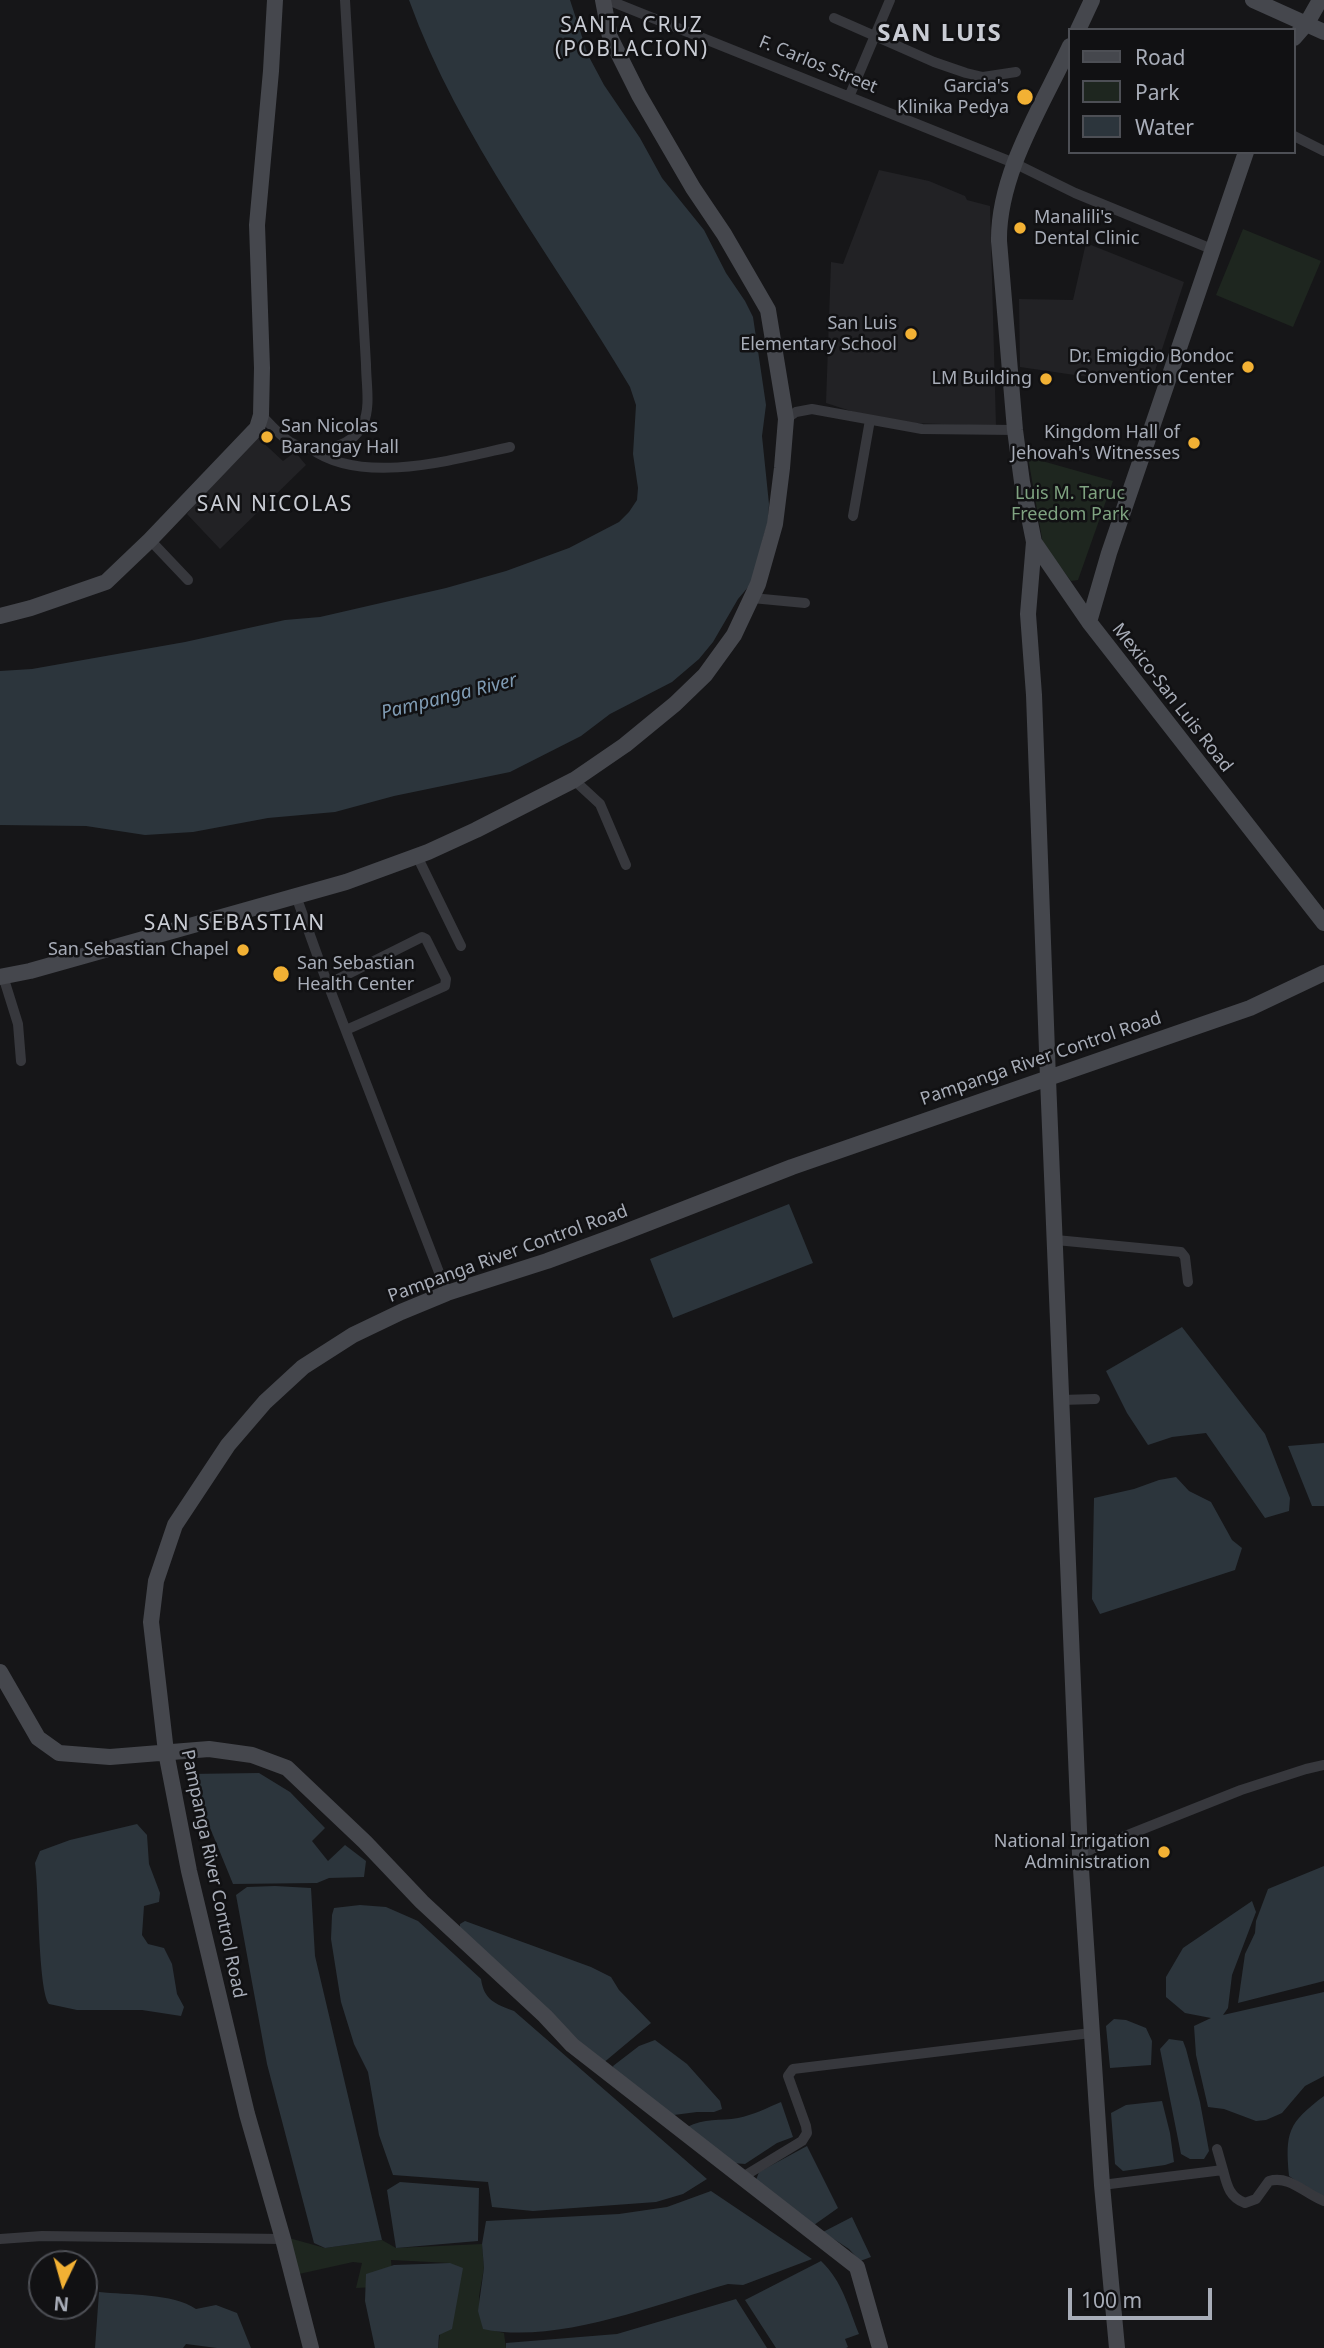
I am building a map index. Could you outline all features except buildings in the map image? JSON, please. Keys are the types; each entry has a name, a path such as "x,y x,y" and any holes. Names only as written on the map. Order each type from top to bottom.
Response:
{"street":[{"path":"0,616 106,582 257,428 261,415 257,225 275,0"},
{"path":"261,415 291,442 310,448 330,448 347,442 362,427 367,410 345,0"},
{"path":"22,1061 18,1024 2,977 356,879 476,830 574,780 625,745 705,675 734,635 752,598 775,524 786,419 768,310 639,95 610,37 606,0"},
{"name":"F. Carlos Street","path":"606,0 1014,163 1075,193 1214,250"},
{"path":"849,97 890,0"},
{"path":"1079,28 1091,0"},
{"path":"1253,0 1324,32"},
{"path":"1296,36 1319,3"},
{"path":"834,18 966,74 983,77 1016,72"},
{"path":"1068,50 1014,163 999,218 1015,430 1034,542 1028,614 1036,746 1080,1854 1102,2186 1117,2348"},
{"path":"1296,137 1324,151"},
{"name":"Mexico-San Luis Road","path":"1245,154 1109,553 1089,622 1324,923"},
{"path":"786,419 796,412 812,409 922,429 1015,430"},
{"path":"853,516 870,419"},
{"path":"310,448 322,457 340,463 381,467 409,466 510,447"},
{"path":"150,540 188,580"},
{"path":"1034,542 1089,622"},
{"path":"752,598 804,603"},
{"path":"574,780 600,804 626,865"},
{"path":"417,856 461,946"},
{"path":"296,896 447,1293"},
{"path":"328,984 422,937 426,939 446,979 445,986 346,1030"},
{"name":"Pampanga River Control Road","path":"311,2348 247,2114 189,1871 166,1752 151,1622 156,1581 175,1525 228,1445 265,1402 303,1367 353,1335 447,1293 559,1256 907,1126 1250,1008 1324,973"},
{"path":"1056,1240 1181,1252 1185,1257 1188,1282"},
{"path":"1061,1400 1095,1399"},
{"path":"0,1672 38,1738 59,1753 110,1757 209,1749 253,1755 287,1768 572,2045 857,2267 880,2348"},
{"path":"1080,1854 1241,1790 1324,1765"},
{"path":"741,2178 802,2141 807,2133 788,2076 793,2069 1091,2033"},
{"path":"1217,2149 1230,2192 1245,2203 1259,2196 1269,2181 1278,2179 1292,2183 1324,2201"},
{"path":"1102,2186 1223,2170"},
{"path":"0,2239 42,2236 283,2239"}],"shaded area":[{"name":"San Luis Elementary School","path":"879,170 929,181 965,196 967,200 990,206 996,426 913,423 857,413 826,403 831,262 843,264"},
{"path":"1086,243 1184,282 1150,386 1020,367 1019,299 1073,300"},
{"path":"257,437 283,461 295,452 306,465 220,549 187,514 205,490"}],"green space":[{"path":"1243,229 1321,261 1293,327 1216,295"},
{"name":"Luis M. Taruc Freedom Park","path":"1028,457 1113,481 1078,580 1071,581 1043,544"},
{"path":"289,2238 325,2248 382,2240 396,2248 482,2244 484,2268 479,2296 483,2328 504,2333 506,2348 438,2348 450,2263 391,2260 393,2286 356,2288 362,2263 353,2262 299,2274"}],"water":[{"name":"Pampanga River","path":"409,0 570,0 588,55 604,85 640,138 662,178 704,230 753,317 766,405 762,436 769,504 761,563 755,579 738,599 713,642 699,659 672,682 610,714 581,736 510,772 394,796 335,812 268,818 193,832 145,835 86,826 0,825 0,671 32,669 185,642 285,620 320,617 446,588 506,571 569,548 619,522 637,500 633,454 636,405 630,387 481,150 430,51"},
{"path":"789,1204 813,1263 673,1318 650,1259"},
{"path":"1182,1327 1265,1434 1290,1498 1289,1511 1265,1518 1206,1433 1172,1437 1148,1445 1127,1413 1106,1371"},
{"path":"1324,1443 1324,1506 1312,1506 1288,1446"},
{"path":"1176,1477 1189,1491 1211,1502 1232,1540 1242,1548 1235,1570 1100,1614 1092,1599 1094,1498"},
{"path":"259,1773 290,1792 325,1828 312,1841 328,1861 345,1845 366,1861 364,1877 329,1878 317,1883 233,1884 188,1774"},
{"path":"137,1824 147,1835 149,1864 160,1893 159,1902 144,1906 142,1935 148,1944 164,1948 172,1964 177,1994 184,2007 181,2016 142,2010 77,2010 49,2004 45,1995 39,1938 35,1863 40,1851 70,1840"},
{"path":"1324,1866 1324,1981 1238,2003 1245,1954 1255,1933 1256,1921 1268,1889"},
{"path":"247,1887 311,1888 315,1956 382,2240 325,2248 314,2243 267,2064 236,1895"},
{"path":"1252,1901 1256,1912 1232,1975 1228,2008 1223,2015 1324,1992 1324,2076 1305,2086 1282,2113 1256,2121 1224,2109 1208,2107 1196,2055 1194,2026 1211,2018 1185,2013 1166,1997 1166,1977 1183,1948"},
{"path":"360,1905 386,1907 418,1921 481,1979 482,1986 491,2000 514,2011 707,2179 683,2194 656,2202 533,2211 492,2207 488,2182 393,2175 379,2135 368,2072 354,2044 341,2002 331,1939 334,1908"},
{"path":"465,1921 591,1967 611,1977 619,1990 651,2023 602,2064 460,1933 460,1924"},
{"path":"1114,2019 1126,2020 1146,2028 1152,2041 1151,2065 1110,2068 1106,2026"},
{"path":"1169,2039 1183,2041 1186,2049 1209,2151 1204,2159 1190,2159 1181,2154 1160,2049"},
{"path":"655,2040 687,2064 720,2101 722,2109 666,2116 615,2074 613,2066 639,2046"},
{"path":"1324,2096 1324,2196 1289,2176 1288,2149 1289,2138 1296,2122"},
{"path":"1162,2101 1174,2162 1123,2171 1115,2164 1111,2113 1126,2105"},
{"path":"781,2102 793,2137 777,2143 745,2164 733,2163 687,2127 706,2121 744,2117"},
{"path":"807,2146 838,2208 814,2225 756,2180 759,2172"},
{"path":"400,2182 479,2188 478,2241 396,2248 387,2190"},
{"path":"711,2191 812,2259 743,2285 728,2284 574,2327 542,2332 483,2329 478,2311 484,2268 482,2244 486,2221 619,2214 667,2207"},
{"path":"852,2217 871,2257 860,2261 849,2249 823,2232"},
{"path":"821,2261 840,2286 859,2334 845,2339 846,2348 776,2348 745,2300"},
{"path":"450,2263 463,2268 452,2329 439,2335 438,2348 375,2348 365,2301 366,2274 394,2265"},
{"path":"99,2292 163,2297 196,2309 216,2305 237,2313 251,2348 186,2344 183,2348 95,2348"},
{"path":"736,2299 767,2348 506,2348 506,2343 617,2334"}],"place":[{"name":"Garcia's Klinika Pedya","path":"1025,97"},
{"name":"Manalili's Dental Clinic","path":"1020,228"},
{"name":"San Luis Elementary School","path":"911,334"},
{"name":"Dr. Emigdio Bondoc Convention Center","path":"1248,367"},
{"name":"LM Building","path":"1046,379"},
{"name":"San Nicolas Barangay Hall","path":"267,437"},
{"name":"Kingdom Hall of Jehovah's Witnesses","path":"1194,443"},
{"name":"San Sebastian Chapel","path":"243,950"},
{"name":"San Sebastian Health Center","path":"281,974"},
{"name":"National Irrigation Administration","path":"1164,1852"}],"district":[{"name":"SAN LUIS","path":"940,34"},
{"name":"SANTA CRUZ (POBLACION)","path":"632,38"},
{"name":"SAN NICOLAS","path":"275,505"},
{"name":"SAN SEBASTIAN","path":"235,924"}]}
